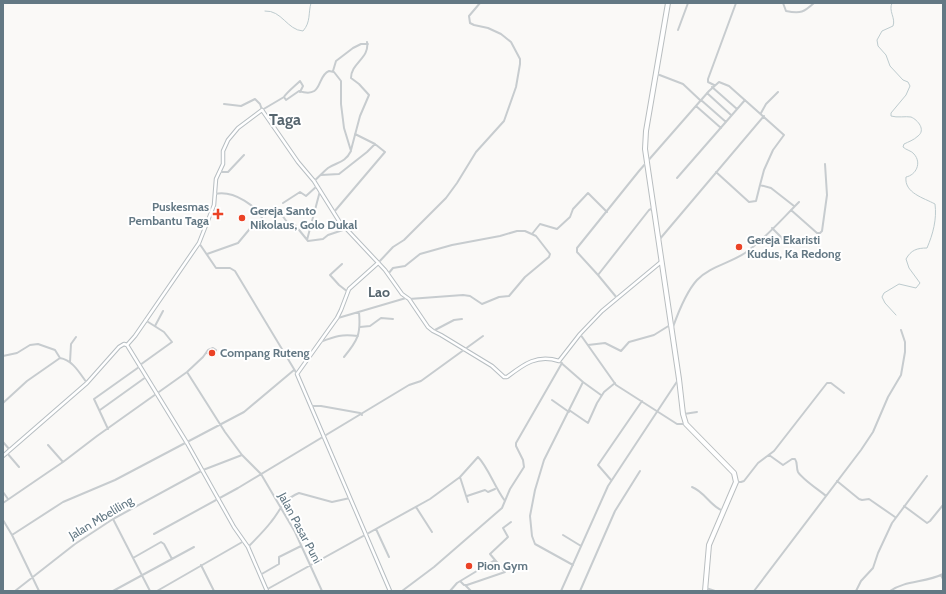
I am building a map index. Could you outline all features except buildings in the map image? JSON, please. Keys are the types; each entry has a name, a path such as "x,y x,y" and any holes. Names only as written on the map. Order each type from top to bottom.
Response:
{"highway":[{"path":"668,3 645,140 658,241 683,414 686,424 731,470 736,482 709,545 705,590"}],"street":[{"path":"296,374 336,318 348,292 359,279 378,263 393,247 404,240 448,195 476,152 504,120 516,87 520,61 513,45 508,39 491,29 470,23 469,16 480,3"},
{"path":"678,30 688,3"},
{"path":"714,85 708,82 708,79 736,3"},
{"path":"783,3 786,11 798,13 804,12 814,3"},
{"path":"314,181 328,168 342,162 348,157 351,151 360,116 369,94 351,78 351,72 354,66 367,52 367,43 353,48 336,60 333,71"},
{"path":"300,92 306,94 314,91 319,86 324,74 329,71 333,71"},
{"path":"333,71 341,80 341,104 344,128 351,151"},
{"path":"656,74 684,84 689,91 726,122"},
{"path":"3,456 87,383 119,347 127,344 135,336 199,243 212,213 215,201 216,183 223,164 223,149 231,135 262,110 284,98 286,100 300,92 303,86 300,81 293,89 285,94 284,98"},
{"path":"617,298 577,250 647,162 712,87 719,82 724,83 761,113 785,136 773,150 764,170 756,201 749,202 716,172"},
{"path":"712,87 737,109"},
{"path":"761,113 766,104 778,92"},
{"path":"707,93 732,115"},
{"path":"224,104 241,106 255,99 260,104 262,110 298,162 314,181 346,229 388,274 428,327 433,331 492,366 505,377 537,358 546,358 561,362 583,382 602,395"},
{"path":"677,178 745,100"},
{"path":"696,106 721,128"},
{"path":"658,241 764,116"},
{"path":"334,212 385,153 385,151 375,144 355,134"},
{"path":"321,175 338,174 375,144"},
{"path":"219,172 228,172 244,155"},
{"path":"791,210 817,233 822,231 827,195 825,164"},
{"path":"760,185 768,187 794,206"},
{"path":"283,203 300,192 306,196 317,186"},
{"path":"307,240 320,191"},
{"path":"207,254 238,243 253,225 264,223 259,212 242,199 222,192 215,194"},
{"path":"532,234 541,224 557,229 570,216 573,209 588,193 607,212"},
{"path":"588,345 605,343 621,351 629,342 654,335 671,327 697,280 721,265 745,253 798,202"},
{"path":"598,275 649,210 654,207"},
{"path":"259,212 267,210 279,211 287,222 297,227 309,241 323,239 328,235 346,229"},
{"path":"772,228 782,238 773,245"},
{"path":"336,318 407,298 462,295 470,296 482,304 499,297 508,296 525,277 550,256 547,249 536,236 525,231 517,230 500,236 420,253 405,266 394,268 388,274"},
{"path":"199,243 216,268 230,268 235,271 294,370 390,591"},
{"path":"402,591 434,567 501,510 504,500 524,467 523,460 516,443 561,362 580,334 602,311 662,262"},
{"path":"342,264 330,275 348,292"},
{"path":"155,326 163,312"},
{"path":"344,357 355,344 358,336 360,326 359,312"},
{"path":"360,326 370,326 381,318 393,319"},
{"path":"433,331 454,320 462,319"},
{"path":"108,429 94,399 172,342 166,334 145,320"},
{"path":"754,591 873,432 888,397 901,375 905,352 905,342 901,330"},
{"path":"319,343 345,334 358,336"},
{"path":"580,334 615,383 677,424 686,424"},
{"path":"154,534 218,500 409,386 421,381 483,336"},
{"path":"70,363 71,344 76,337"},
{"path":"3,356 17,353 30,345 38,344 55,350 60,358 70,363 87,383"},
{"path":"127,344 203,470 234,527 248,547 266,591 416,508 460,477 478,457 504,500"},
{"path":"3,503 157,394 186,372 207,353"},
{"path":"3,403 27,381 60,358"},
{"path":"12,535 63,502 115,480 248,410 294,370"},
{"name":"Jalan Pasar Puni","path":"186,372 242,455 261,474 295,532 322,591"},
{"path":"100,410 146,377"},
{"path":"562,591 605,490 679,379"},
{"path":"573,564 536,544 532,536 530,516 535,490 544,460 583,382"},
{"path":"736,482 744,481 758,464 769,455 828,382 844,393"},
{"path":"552,400 588,423 604,391 615,383"},
{"path":"612,480 598,465 642,400"},
{"path":"310,406 320,406 360,413 362,415"},
{"path":"683,414 697,412"},
{"path":"3,442 10,450"},
{"path":"48,445 63,462"},
{"path":"7,453 19,467"},
{"name":"Jalan Mbeliling","path":"15,591 75,544 113,519 203,470 242,455"},
{"path":"769,455 783,465 792,459 795,459 800,474 826,496"},
{"path":"580,591 615,511 640,471"},
{"path":"856,591 861,581 873,568 878,553 896,518 927,476"},
{"path":"460,477 468,502"},
{"path":"837,481 860,500 868,499 896,518"},
{"path":"692,487 698,490 716,508 723,511"},
{"path":"467,496 485,490 488,492 496,489"},
{"path":"3,492 8,500"},
{"path":"248,547 273,520 280,507 299,493 332,502 350,498"},
{"path":"904,506 927,522 930,521 943,505"},
{"path":"416,508 432,532"},
{"path":"113,519 150,591"},
{"path":"3,520 12,535 39,591"},
{"path":"465,585 506,572 490,554 508,537 503,528 511,522"},
{"path":"376,529 389,557"},
{"path":"563,535 581,546"},
{"path":"156,591 244,540"},
{"path":"133,558 161,542 164,544 172,559"},
{"path":"260,574 279,564 280,557 301,546"},
{"path":"113,591 194,547"},
{"path":"450,591 457,583 461,582 495,560"},
{"path":"201,565 214,591"},
{"path":"890,591 906,584 933,579 942,574 943,579"},
{"path":"461,582 471,591"},
{"path":"705,590 715,591"},
{"path":"478,591 489,591"}],"waterway":[{"path":"265,11 276,14 297,30 303,31 306,28 311,3"},
{"path":"892,3 891,9 894,23 893,26 882,31 877,40 878,46 886,55 890,66 903,80 908,82 910,86 906,95 891,113 891,116 911,117 920,125 920,134 915,139 904,144 903,147 913,153 918,161 917,168 913,174 906,177 906,183 911,191 935,204 934,226 927,248 915,250 910,253 906,259 909,268 920,283 916,288 899,284 884,293 882,297 885,303 896,315"}],"place":[{"name":"Puskesmas Pembantu Taga","path":"218,214"},
{"name":"Gereja Santo Nikolaus, Golo Dukal","path":"242,218"},
{"name":"Gereja Ekaristi Kudus, Ka Redong","path":"739,247"},
{"name":"Compang Ruteng","path":"212,353"},
{"name":"Pion Gym","path":"469,566"}],"district":[{"name":"Taga","path":"285,119"},
{"name":"Lao","path":"379,292"}]}
